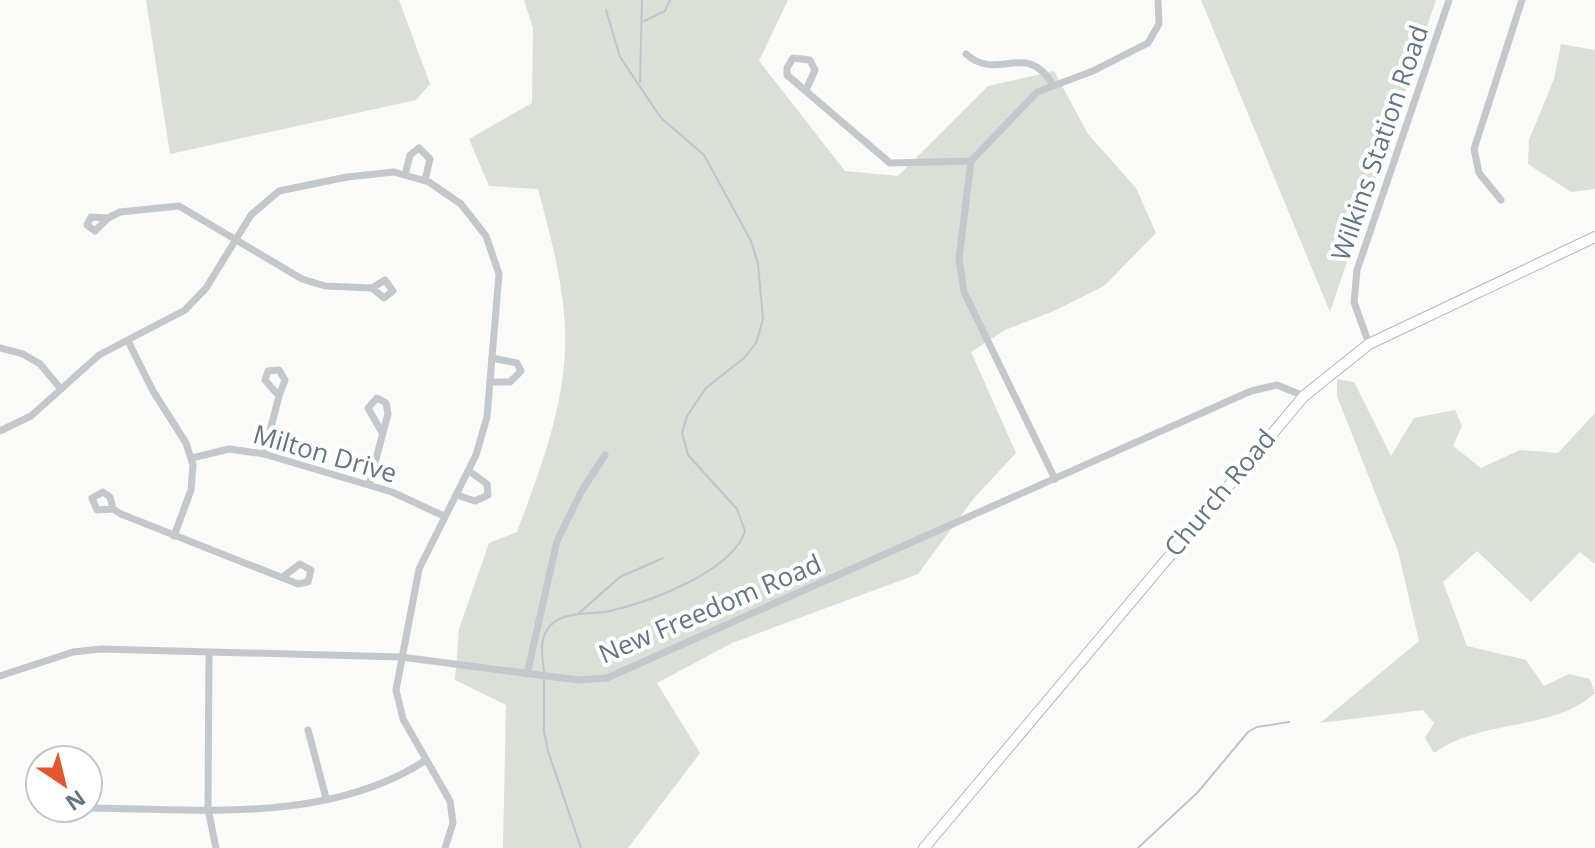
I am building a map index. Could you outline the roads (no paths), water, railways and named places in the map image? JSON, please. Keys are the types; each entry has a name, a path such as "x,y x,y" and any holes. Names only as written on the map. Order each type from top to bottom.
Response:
{"main road":[{"name":"Church Road","path":"924,848 1304,396 1369,344 1595,237"}],"street":[{"path":"1055,479 964,292 959,259 971,161 1032,95 1093,71 1148,43 1159,24 1158,0"},
{"name":"Wilkins Station Road","path":"1369,344 1354,302 1357,270 1449,0"},
{"path":"1501,200 1479,173 1474,149 1522,0"},
{"path":"966,54 985,66 1025,61 1036,64 1053,85"},
{"path":"806,90 815,70 810,60 793,58 787,75 890,163 971,161"},
{"path":"405,175 410,155 419,148 430,159 425,180"},
{"path":"0,431 31,416 91,361 168,321 192,304 257,208 279,191 361,175 405,175 425,180 468,211 486,236 494,254 500,293 485,429 469,471 444,516 415,581 396,690 398,704 452,808 452,830 445,848"},
{"path":"108,218 139,208 179,206 310,282 372,288"},
{"path":"128,341 192,458 193,482 174,536"},
{"path":"2,352 23,354 40,364 61,389"},
{"path":"490,382 514,381 521,371 517,363 492,358"},
{"name":"New Freedom Road","path":"0,676 85,650 401,657 594,680 621,673 1261,387 1277,385 1304,396"},
{"path":"264,454 279,396"},
{"path":"369,485 381,431"},
{"name":"Milton Drive","path":"192,458 229,449 264,454 369,485 420,503 444,516"},
{"path":"530,674 557,541 581,492 605,455"},
{"path":"457,495 475,501 488,495 487,484 469,471"},
{"path":"113,509 174,536 284,576"},
{"path":"209,654 208,809 216,848"},
{"path":"308,730 326,798"},
{"path":"104,808 292,806 381,784 426,760"}],"waterway":[{"path":"640,82 642,0"},
{"path":"644,21 665,11 670,0"},
{"path":"544,673 543,640 553,623 576,614 626,607 687,583 724,560 745,531 737,509 688,455 682,433 687,416 706,388 744,358 756,343 763,319 758,264 751,241 704,155 661,118 620,57 606,10"},
{"path":"579,613 620,577 663,558"},
{"path":"544,679 544,731 548,751 581,848"},
{"path":"1138,848 1198,792 1248,732 1257,727 1289,722"}]}
